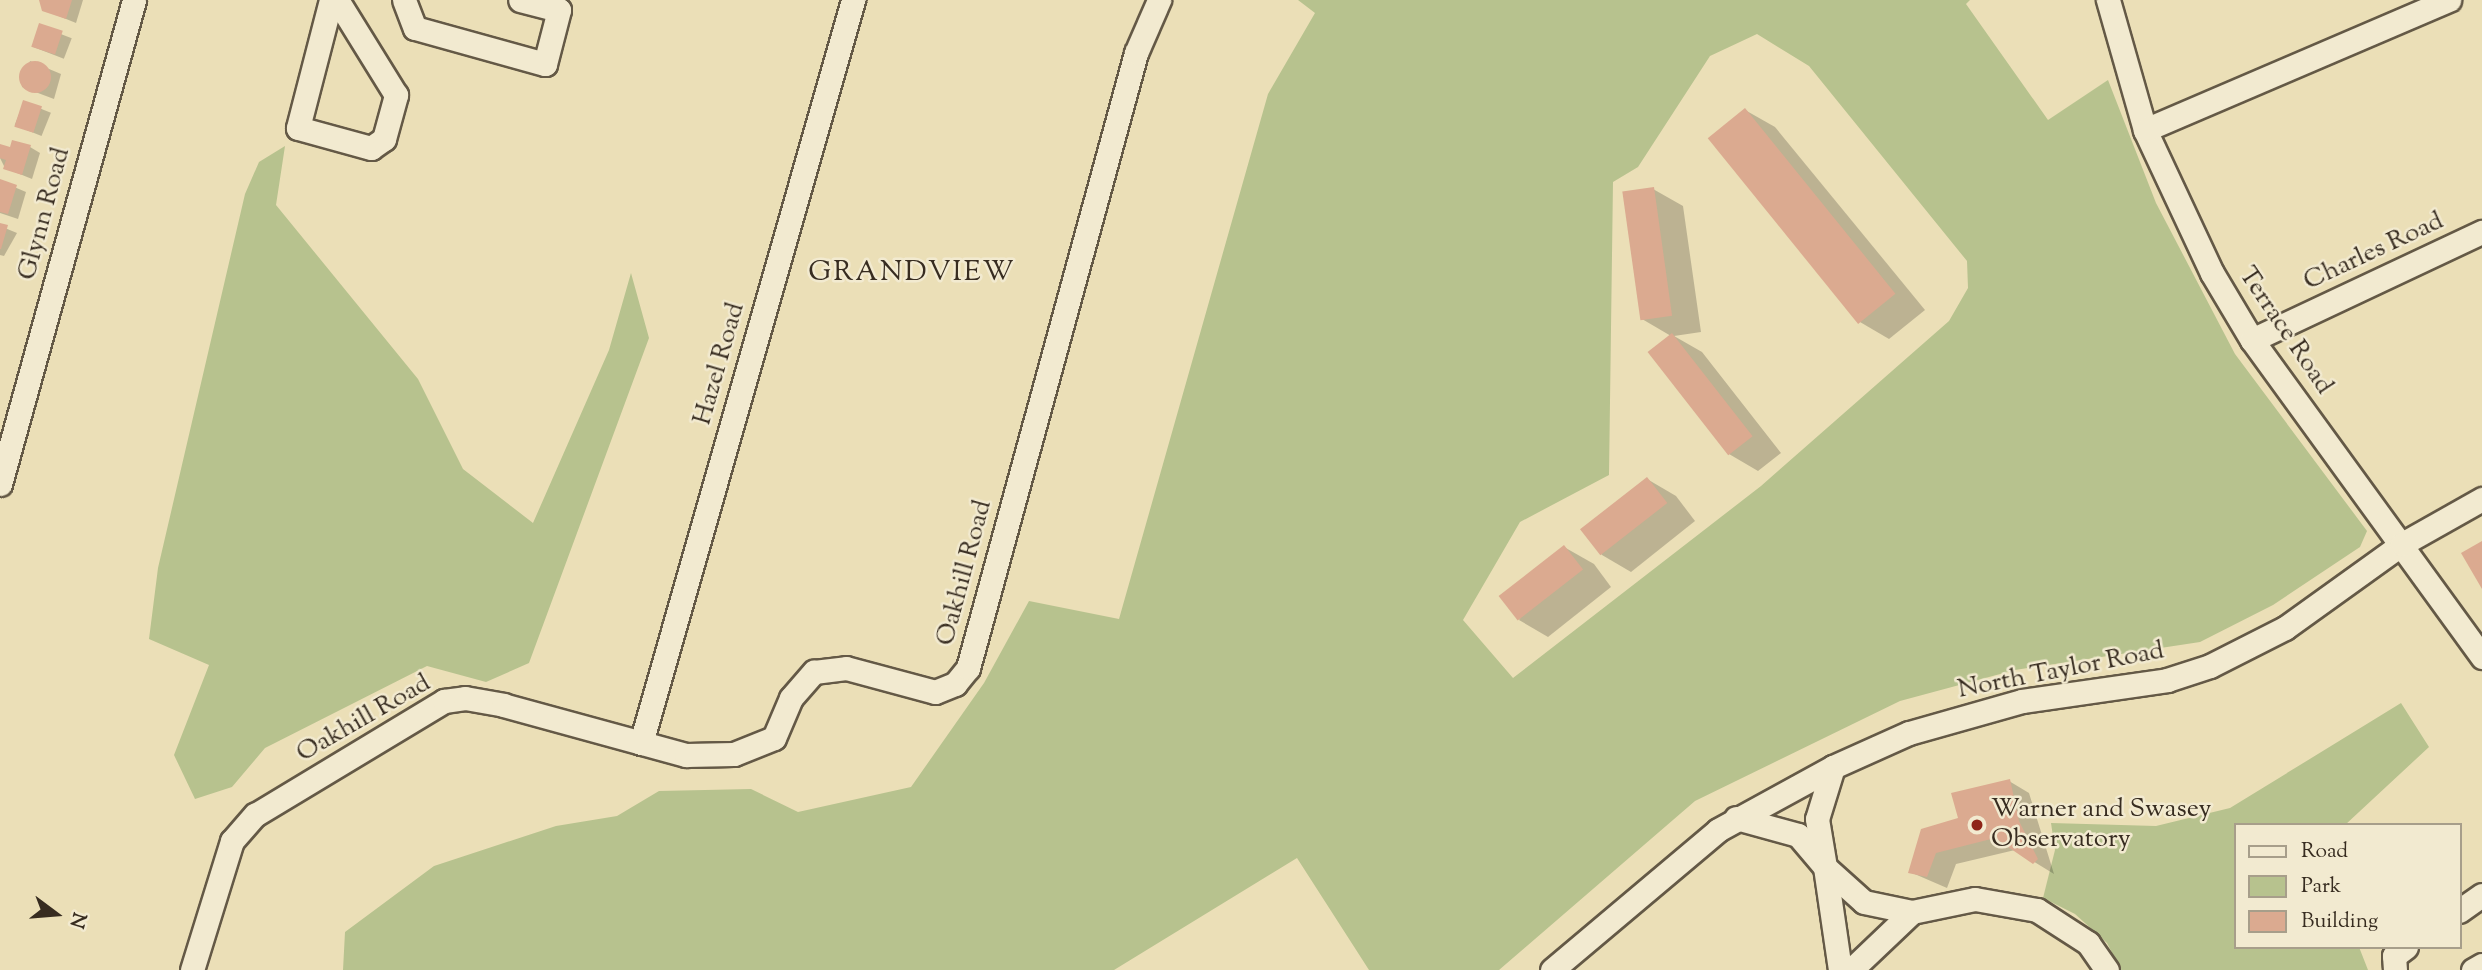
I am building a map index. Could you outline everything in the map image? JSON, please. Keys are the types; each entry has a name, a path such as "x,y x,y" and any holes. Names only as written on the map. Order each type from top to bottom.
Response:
{"street":[{"name":"Glynn Road","path":"0,484 134,0"},
{"path":"331,0 298,128 371,148 384,139 396,95 337,0"},
{"path":"404,0 415,28 545,64 559,10 520,0"},
{"name":"Hazel Road","path":"641,743 853,0"},
{"name":"Oakhill Road","path":"192,970 232,841 255,816 444,701 465,698 503,705 686,755 750,752 774,738 791,698 814,672 846,668 935,692 955,684 968,668 1136,53 1159,0"},
{"name":"Terrace Road","path":"2108,0 2145,130 2252,340 2482,657"},
{"path":"2145,130 2449,0"},
{"name":"Charles Road","path":"2252,340 2482,232"},
{"name":"North Taylor Road","path":"1552,970 1736,818 1833,767 1909,733 2022,701 2167,680 2210,666 2284,628 2402,544 2479,506"},
{"path":"1833,767 1817,819 1840,970"},
{"path":"1736,818 1798,835 1825,867 1864,901 1912,912 1975,899 2018,904 2069,928 2107,970"},
{"path":"2461,910 2482,895"},
{"path":"1851,970 1912,912"},
{"path":"2395,970 2394,956 2403,949"},
{"path":"2473,970 2482,964"}],"green space":[{"path":"1298,0 1970,0 1966,4 2048,120 2108,80 2156,203 2235,354 2367,531 2360,547 2273,605 2200,642 2015,670 1900,701 1695,801 1499,970 1369,970 1297,858 1114,970 343,970 345,932 434,866 556,826 617,816 659,791 751,789 798,812 911,787 984,683 1029,601 1119,619 1268,94 1315,13","holes":["1757,34 1809,66 1967,261 1968,288 1949,321 1761,486 1513,678 1463,620 1520,522 1609,475 1613,182 1638,167 1710,56"]},
{"path":"285,146 276,205 418,379 463,469 533,523 609,350 631,273 649,338 529,663 486,682 427,666 265,748 232,787 195,799 174,755 209,665 149,639 158,568 245,194 259,162"},
{"path":"2401,703 2429,747 2347,823 2234,823 2234,949 2360,949 2368,970 2121,970 2107,943 2075,914 2043,898 2055,850 2051,823 2156,826 2230,808"}],"building":[{"path":"39,0 72,0 66,19 42,11"},
{"path":"39,23 63,31 55,55 31,47"},
{"path":"35,61 46,66 51,77 46,88 35,93 24,88 19,77 24,66"},
{"path":"23,100 42,106 33,133 14,127"},
{"path":"1745,108 1895,294 1858,324 1708,138"},
{"path":"12,140 31,145 22,175 3,169 6,160 0,158 0,144 10,147"},
{"path":"0,179 17,185 8,214 0,212"},
{"path":"1654,187 1672,316 1640,320 1622,191"},
{"path":"0,223 8,225 1,249 0,249"},
{"path":"1672,333 1753,436 1728,455 1648,352"},
{"path":"1647,477 1667,503 1600,555 1580,529"},
{"path":"2482,541 2482,589 2461,553"},
{"path":"1564,545 1583,569 1518,621 1499,596"},
{"name":"Warner and Swasey Observatory","path":"2010,779 2019,821 2038,859 2033,864 1995,838 1936,853 1927,877 1908,873 1921,829 1958,818 1951,793"}],"place":[{"name":"Warner and Swasey Observatory","path":"1977,825"}],"district":[{"name":"GRANDVIEW","path":"912,273"}]}
